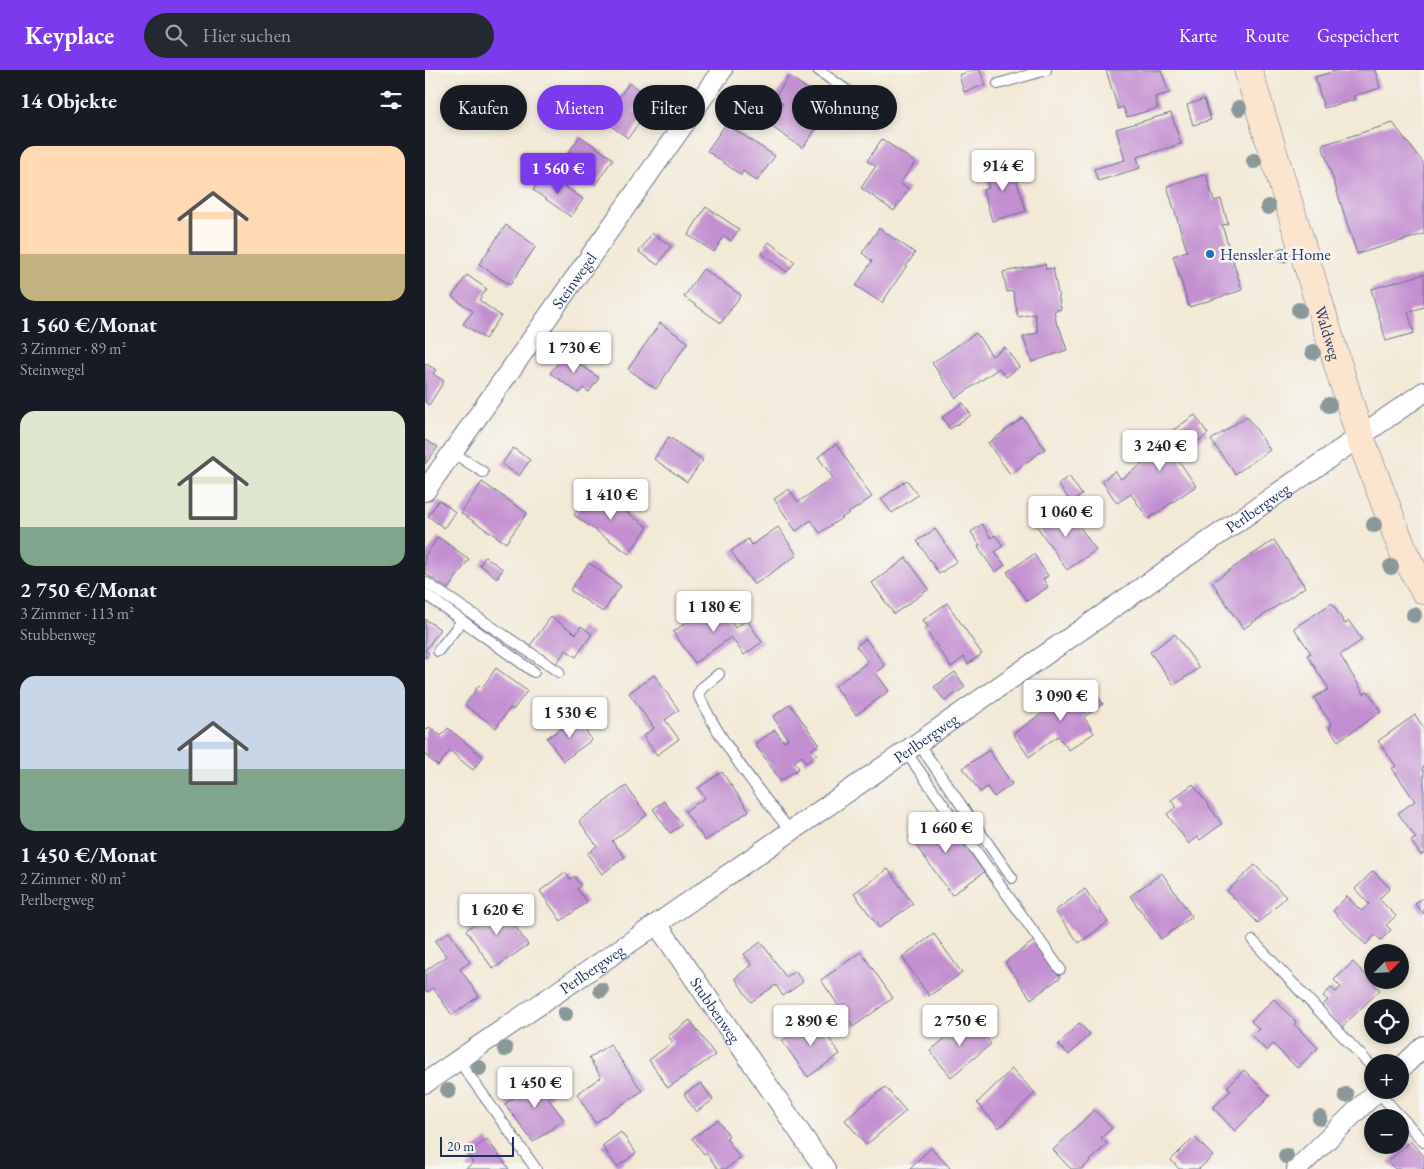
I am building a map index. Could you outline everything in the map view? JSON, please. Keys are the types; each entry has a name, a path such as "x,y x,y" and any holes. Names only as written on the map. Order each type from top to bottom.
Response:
{"main road":[{"name":"Waldweg","path":"1247,70 1360,437 1404,553 1424,590"}],"street":[{"name":"Steinwegel","path":"425,491 722,70"},
{"name":"Perlbergweg","path":"425,1084 1424,392"},
{"name":"Stubbenweg","path":"657,924 825,1169"},
{"path":"1409,1062 1423,1050"},
{"path":"1297,1169 1369,1099"}],"lane":[{"path":"818,70 839,85"},
{"path":"998,84 1046,70"},
{"path":"452,452 483,472"},
{"path":"425,582 559,672"},
{"path":"425,594 534,672"},
{"path":"438,651 462,621"},
{"path":"719,674 703,687 698,694 708,716 791,832"},
{"path":"912,748 1012,878"},
{"path":"912,748 1060,969"},
{"path":"1253,941 1364,1058"},
{"path":"459,1060 536,1169"},
{"path":"1386,1099 1424,1142"}],"building":[{"path":"969,70 980,70 985,85 964,92 959,75"},
{"path":"1106,70 1161,70 1169,93 1155,97 1158,108 1127,117 1123,107 1118,109"},
{"path":"1339,70 1375,70 1380,88 1354,96 1354,100 1324,108 1315,77"},
{"path":"789,76 802,85 792,85 792,130 815,130 803,148 776,130 782,130 782,86"},
{"path":"629,83 633,86 634,130 628,138 617,130 623,130 623,92"},
{"path":"1204,99 1211,120 1193,125 1187,105"},
{"path":"1171,113 1181,144 1137,157 1140,168 1098,181 1094,169 1125,160 1116,129"},
{"path":"1393,123 1424,164 1424,234 1357,254 1322,145"},
{"path":"722,130 735,130 775,156 757,181 743,171 741,175 707,151"},
{"path":"580,136 613,159 595,185 562,162"},
{"path":"882,139 915,162 900,184 909,189 894,211 861,188 876,166 867,161"},
{"path":"1011,162 1026,211 992,221 983,190 989,188 983,170"},
{"path":"545,173 583,199 571,217 533,190"},
{"path":"1206,174 1214,201 1221,199 1228,224 1222,225 1242,290 1189,307 1173,256 1187,251 1167,186"},
{"path":"706,207 739,229 731,241 724,236 714,252 688,235"},
{"path":"506,225 536,246 510,285 479,264"},
{"path":"879,228 915,253 882,303 856,286 872,261 862,253"},
{"path":"652,233 671,246 658,265 639,252"},
{"path":"769,242 795,262 787,272 761,253"},
{"path":"1045,264 1046,269 1053,268 1061,309 1054,311 1057,326 1059,326 1067,350 1032,362 1023,337 1038,333 1035,314 1018,317 1013,291 1007,292 1003,272"},
{"path":"703,269 741,295 721,323 684,297"},
{"path":"1424,274 1424,307 1408,312 1414,333 1386,341 1371,289"},
{"path":"467,275 487,289 479,300 501,316 485,339 463,324 473,311 452,297"},
{"path":"660,323 688,342 656,389 628,369"},
{"path":"976,333 992,356 1005,347 1019,367 1006,377 999,368 956,398 932,363"},
{"path":"565,353 599,378 589,392 583,388 579,393 550,373"},
{"path":"425,363 436,370 433,374 444,381 429,405 425,402"},
{"path":"963,403 971,415 950,429 942,417"},
{"path":"1195,415 1208,434 1189,448 1192,452 1179,461 1196,486 1148,519 1131,494 1117,503 1102,481 1115,471 1121,479 1169,446 1163,437"},
{"path":"1247,416 1270,450 1235,474 1211,440"},
{"path":"1023,418 1045,449 1010,474 988,443"},
{"path":"669,437 703,460 687,482 654,459"},
{"path":"425,440 438,447 425,464"},
{"path":"836,444 872,497 820,533 811,520 796,531 774,499 789,489 798,502 833,478 818,457"},
{"path":"513,448 530,460 519,476 502,464"},
{"path":"1069,476 1082,495 1071,502 1058,484"},
{"path":"907,480 918,495 892,513 881,499"},
{"path":"482,482 527,513 506,543 461,513"},
{"path":"593,489 648,527 629,554 574,515"},
{"path":"439,500 455,512 444,528 428,516"},
{"path":"1065,506 1096,550 1067,570 1036,525"},
{"path":"982,524 991,538 995,535 1003,546 995,552 1005,565 995,572 978,547 980,545 971,532"},
{"path":"778,527 797,555 754,585 731,551 748,539 752,545"},
{"path":"935,529 957,561 939,574 917,541"},
{"path":"438,537 469,559 448,589 425,573 425,556"},
{"path":"1274,540 1305,587 1243,629 1212,582"},
{"path":"1034,554 1048,576 1043,579 1048,587 1027,601 1007,572"},
{"path":"485,557 503,569 497,578 480,565"},
{"path":"906,558 929,589 894,614 872,583"},
{"path":"589,563 621,586 603,612 570,590"},
{"path":"716,601 735,628 747,620 762,642 744,655 731,637 695,663 673,632"},
{"path":"947,603 982,654 968,664 964,657 951,667 925,629 928,627 923,620"},
{"path":"1332,603 1345,624 1349,621 1362,640 1340,655 1364,694 1368,691 1381,712 1338,741 1329,728 1332,725 1314,698 1329,689 1307,655 1311,653 1294,628"},
{"path":"551,617 576,634 581,626 592,634 576,657 566,650 555,665 529,647"},
{"path":"425,619 440,629 425,651"},
{"path":"1175,634 1199,668 1174,685 1150,652"},
{"path":"866,639 885,666 876,673 889,691 856,715 835,686 868,662 856,646"},
{"path":"496,668 527,691 513,710 510,708 496,728 465,705 479,685 482,688"},
{"path":"955,672 965,687 945,701 934,687"},
{"path":"654,675 679,710 665,720 679,739 657,755 643,736 654,728 629,693"},
{"path":"1087,681 1103,704 1084,717 1094,733 1069,750 1058,736 1029,757 1013,734"},
{"path":"790,704 819,744 812,749 817,755 806,763 802,756 794,762 799,768 781,781 755,744 775,730 784,742 788,739 773,717"},
{"path":"1415,715 1424,728 1424,767 1422,768 1424,772 1424,853 1421,855 1411,841 1416,838 1398,813 1415,801 1392,768 1396,766 1378,741"},
{"path":"577,718 592,740 563,761 547,738"},
{"path":"429,727 441,736 448,728 483,757 473,770 450,751 438,766 425,755 425,731"},
{"path":"989,750 1012,784 994,797 987,787 980,792 963,768"},
{"path":"722,772 749,811 705,841 685,811 705,798 698,788"},
{"path":"1193,784 1222,824 1200,840 1198,837 1189,844 1167,814 1176,807 1171,800"},
{"path":"626,786 647,815 612,841 625,857 602,874 587,854 597,846 579,821"},
{"path":"664,801 682,825 670,833 653,809"},
{"path":"941,812 984,872 952,895 909,836"},
{"path":"1255,865 1286,897 1258,923 1227,891"},
{"path":"888,869 913,904 879,928 854,893"},
{"path":"1373,871 1390,888 1379,899 1396,916 1386,925 1391,930 1381,940 1375,935 1365,944 1333,911 1347,896 1361,911 1369,904 1355,889"},
{"path":"565,872 570,879 574,876 581,886 577,889 587,902 561,921 540,891"},
{"path":"1162,873 1192,917 1161,939 1130,896"},
{"path":"1085,889 1108,922 1079,943 1055,911"},
{"path":"1424,897 1424,914 1415,904"},
{"path":"494,900 499,908 502,906 528,945 493,969 466,930 488,915 483,908"},
{"path":"449,932 470,962 460,969 479,996 452,1015 433,988 427,992 425,990 425,971 446,956 435,941"},
{"path":"934,934 962,973 929,996 902,957"},
{"path":"1035,940 1061,977 1031,999 1005,962"},
{"path":"761,942 786,977 795,971 803,982 783,996 776,985 751,1002 735,978 752,965 744,954"},
{"path":"861,952 893,998 853,1027 821,980"},
{"path":"1353,962 1364,973 1364,989 1380,990 1371,999 1364,999 1364,1006 1341,1028 1321,1007 1328,1000 1323,996 1331,988 1336,992 1341,987 1334,980"},
{"path":"1274,999 1296,1022 1294,1024 1318,1048 1297,1068 1273,1044 1267,1051 1252,1036 1259,1029 1251,1021"},
{"path":"814,1017 840,1054 808,1077 782,1041"},
{"path":"969,1018 991,1044 951,1077 930,1051"},
{"path":"690,1020 715,1055 668,1088 649,1060 673,1042 668,1036"},
{"path":"1079,1023 1090,1034 1069,1055 1058,1045"},
{"path":"610,1044 642,1091 595,1123 577,1094 601,1077 589,1058"},
{"path":"1012,1069 1035,1093 999,1128 977,1103"},
{"path":"1244,1070 1270,1096 1235,1131 1213,1108 1231,1090 1227,1087"},
{"path":"540,1074 554,1093 548,1098 564,1120 533,1142 505,1104 530,1086 528,1083"},
{"path":"701,1083 713,1100 696,1112 684,1094"},
{"path":"885,1087 906,1111 866,1145 845,1120"},
{"path":"1094,1110 1112,1128 1101,1138 1107,1144 1082,1169 1071,1169 1053,1150"},
{"path":"718,1120 729,1136 726,1138 740,1158 726,1169 718,1169 692,1138"},
{"path":"621,1132 636,1153 617,1167 602,1146"},
{"path":"1194,1137 1213,1156 1199,1169 1179,1169 1171,1160"},
{"path":"487,1139 509,1169 465,1169 473,1163 467,1154"},
{"path":"1409,1142 1424,1156 1424,1169 1395,1169 1388,1162 1396,1154 1409,1154"},
{"path":"931,1148 951,1169 909,1169 912,1166"}],"place":[{"name":"Henssler at Home","path":"1210,254"}]}
